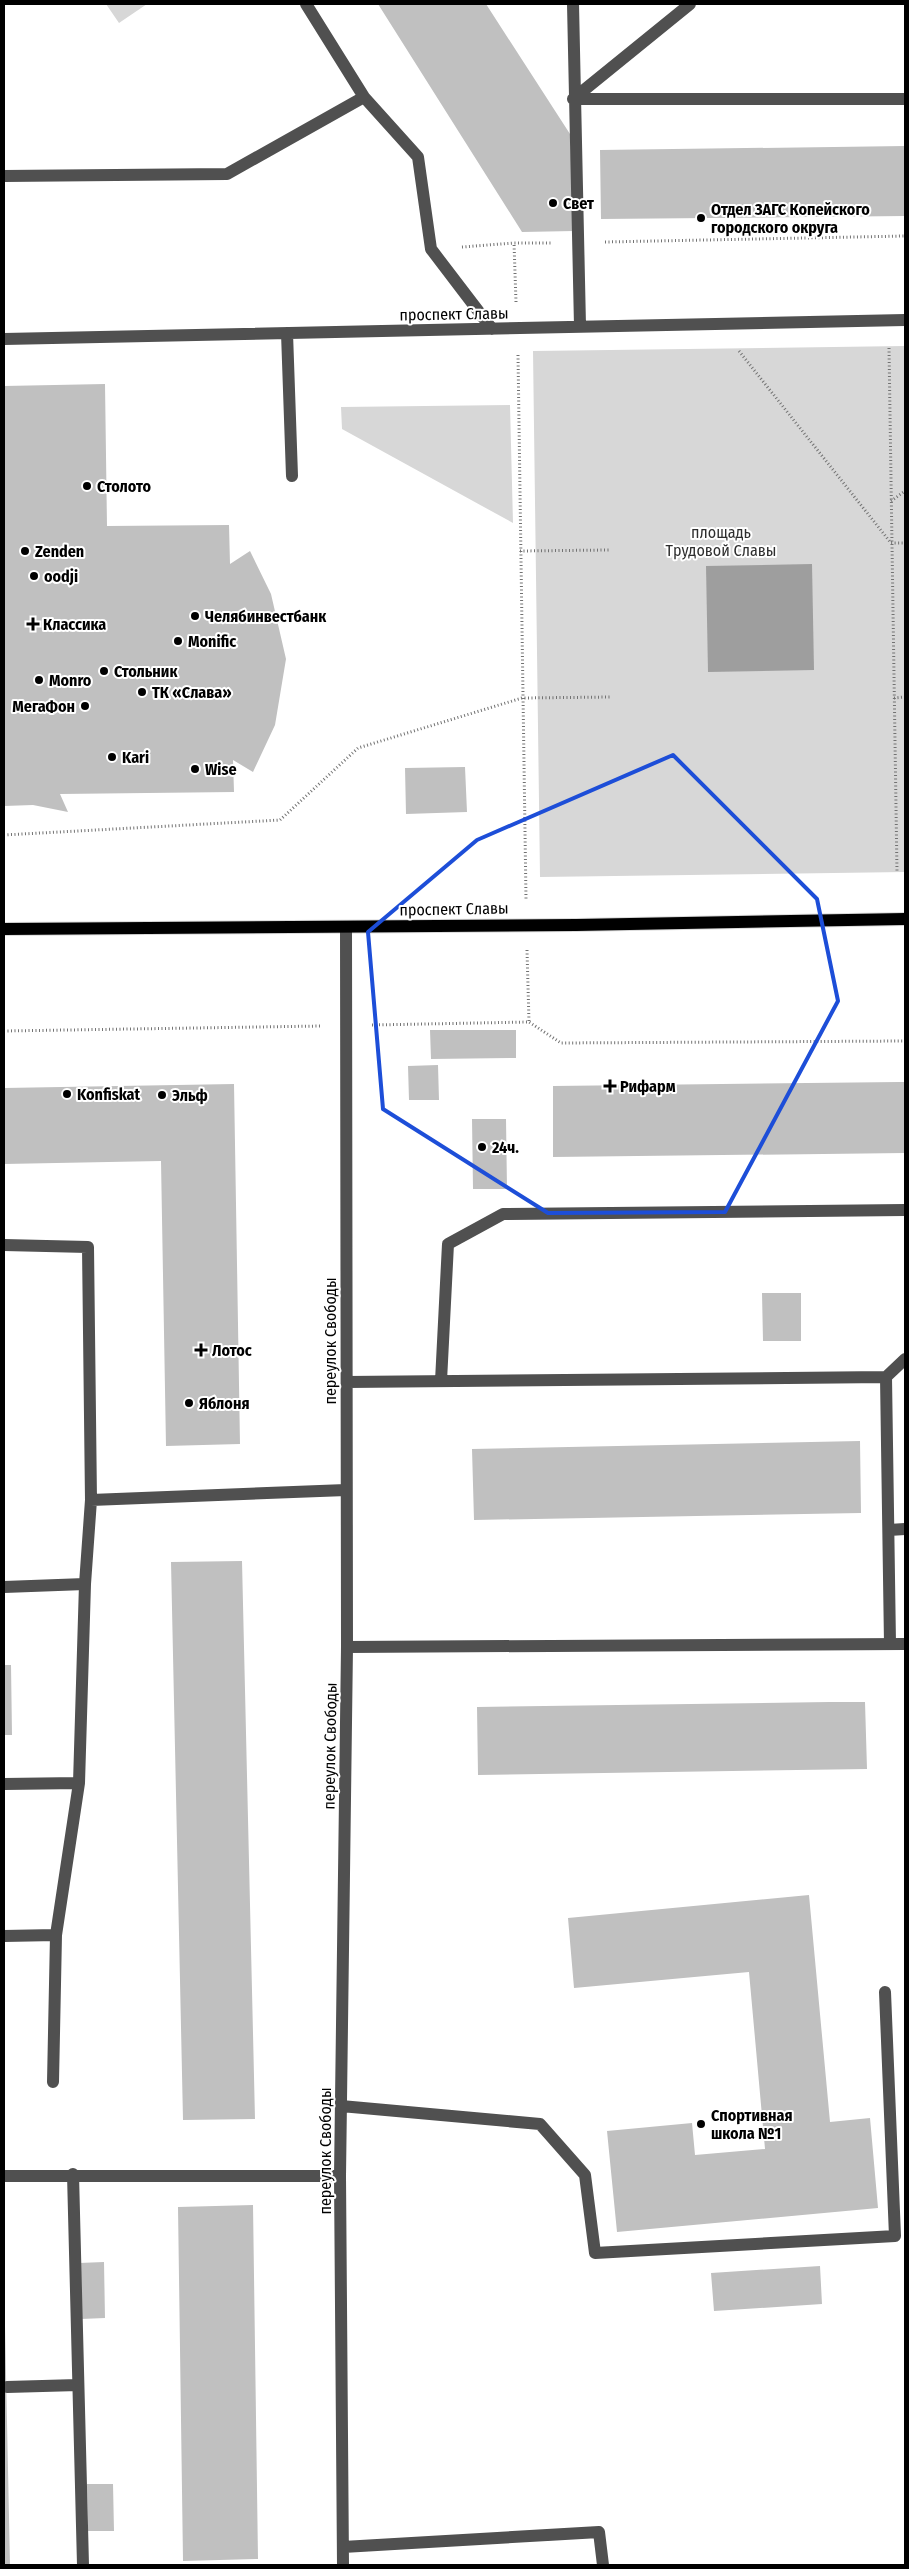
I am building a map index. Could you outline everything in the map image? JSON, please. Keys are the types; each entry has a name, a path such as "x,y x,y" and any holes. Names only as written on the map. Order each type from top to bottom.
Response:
{"main road":[{"name":"проспект Славы","path":"4,929 526,925 905,918"}],"street":[{"path":"305,4 364,97 418,157 431,249 492,329"},
{"path":"573,4 573,99 580,326"},
{"path":"573,99 690,4"},
{"path":"4,176 227,174 364,97"},
{"path":"573,99 905,99"},
{"name":"проспект Славы","path":"4,339 905,320"},
{"path":"287,333 292,476"},
{"name":"переулок Свободы","path":"343,2565 340,2176 347,1647 346,927"},
{"path":"442,1381 448,1244 503,1214 905,1210"},
{"path":"4,1245 88,1247 91,1500 85,1584 79,1783 56,1935 53,2082"},
{"path":"347,1382 886,1377 905,1359"},
{"path":"886,1377 890,1644"},
{"path":"91,1500 346,1490"},
{"path":"889,1530 905,1529"},
{"path":"4,1587 85,1584"},
{"path":"347,1647 905,1644"},
{"path":"4,1784 79,1783"},
{"path":"4,1936 56,1935"},
{"path":"341,2106 540,2124 585,2175 596,2253 895,2236 885,1992"},
{"path":"4,2176 73,2174 340,2176"},
{"path":"73,2174 83,2565"},
{"path":"7,2387 78,2385"},
{"path":"343,2546 599,2532 603,2565"}],"path":[{"path":"431,249 514,243 905,236"},
{"path":"514,243 518,329 522,698 529,1022"},
{"path":"888,346 897,872"},
{"path":"737,348 891,543"},
{"path":"891,502 905,491"},
{"path":"891,543 905,543"},
{"path":"520,551 609,550"},
{"path":"4,835 280,820 358,748 522,698 612,697"},
{"path":"894,698 905,697"},
{"path":"4,1030 529,1022 561,1043 905,1040"}],"highlighted area":[{"path":"673,755 817,899 838,1001 725,1212 548,1213 383,1109 368,932 477,840"}],"green space":[{"path":"106,4 147,4 119,23"},
{"name":"площадь Трудовой Славы","path":"905,346 905,872 540,877 533,351"},
{"path":"510,405 513,523 342,429 341,407"}],"shaded area":[{"path":"812,564 814,670 708,672 706,566"}],"building":[{"path":"378,4 486,4 570,134 574,231 522,232"},
{"path":"905,146 905,216 601,219 600,150"},
{"name":"ТК «Слава»","path":"105,384 107,526 229,525 230,564 250,551 271,594 286,659 275,725 253,772 233,760 234,792 60,794 68,812 33,805 4,806 4,386"},
{"path":"465,767 467,812 406,814 405,768"},
{"path":"430,1030 516,1030 516,1058 431,1059"},
{"path":"438,1065 439,1100 409,1100 408,1066"},
{"path":"905,1082 905,1153 553,1157 553,1086"},
{"path":"234,1084 240,1444 166,1446 161,1161 4,1164 4,1088"},
{"path":"472,1119 506,1119 507,1189 473,1189"},
{"path":"762,1293 801,1293 801,1341 763,1341"},
{"path":"860,1441 861,1513 474,1520 472,1449"},
{"path":"242,1561 255,2119 183,2120 171,1562"},
{"path":"4,1665 11,1665 12,1735 4,1735"},
{"path":"865,1702 867,1769 478,1775 477,1707"},
{"path":"809,1895 830,2122 870,2118 878,2208 617,2232 607,2131 692,2123 695,2155 765,2149 749,1972 574,1988 568,1918"},
{"path":"253,2205 258,2559 183,2561 178,2207"},
{"path":"104,2262 105,2318 81,2319 79,2263"},
{"path":"820,2266 822,2304 714,2311 711,2273"},
{"path":"5,2326 10,2565 4,2565"},
{"path":"87,2484 113,2484 114,2531 88,2531"}],"place":[{"name":"Свет","path":"553,203"},
{"name":"Отдел ЗАГС Копейского городского округа","path":"701,218"},
{"name":"Столото","path":"87,486"},
{"name":"Zenden","path":"25,551"},
{"name":"oodji","path":"34,576"},
{"name":"Челябинвестбанк","path":"195,616"},
{"name":"Классика","path":"33,624"},
{"name":"Monific","path":"178,641"},
{"name":"Стольник","path":"104,671"},
{"name":"Monro","path":"39,680"},
{"name":"ТК «Слава»","path":"142,692"},
{"name":"МегаФон","path":"85,706"},
{"name":"Kari","path":"112,757"},
{"name":"Wise","path":"195,769"},
{"name":"Рифарм","path":"610,1086"},
{"name":"Konfiskat","path":"67,1094"},
{"name":"Эльф","path":"162,1095"},
{"name":"24ч.","path":"482,1147"},
{"name":"Лотос","path":"201,1350"},
{"name":"Яблоня","path":"189,1403"},
{"name":"Спортивная школа №1","path":"701,2124"}]}
